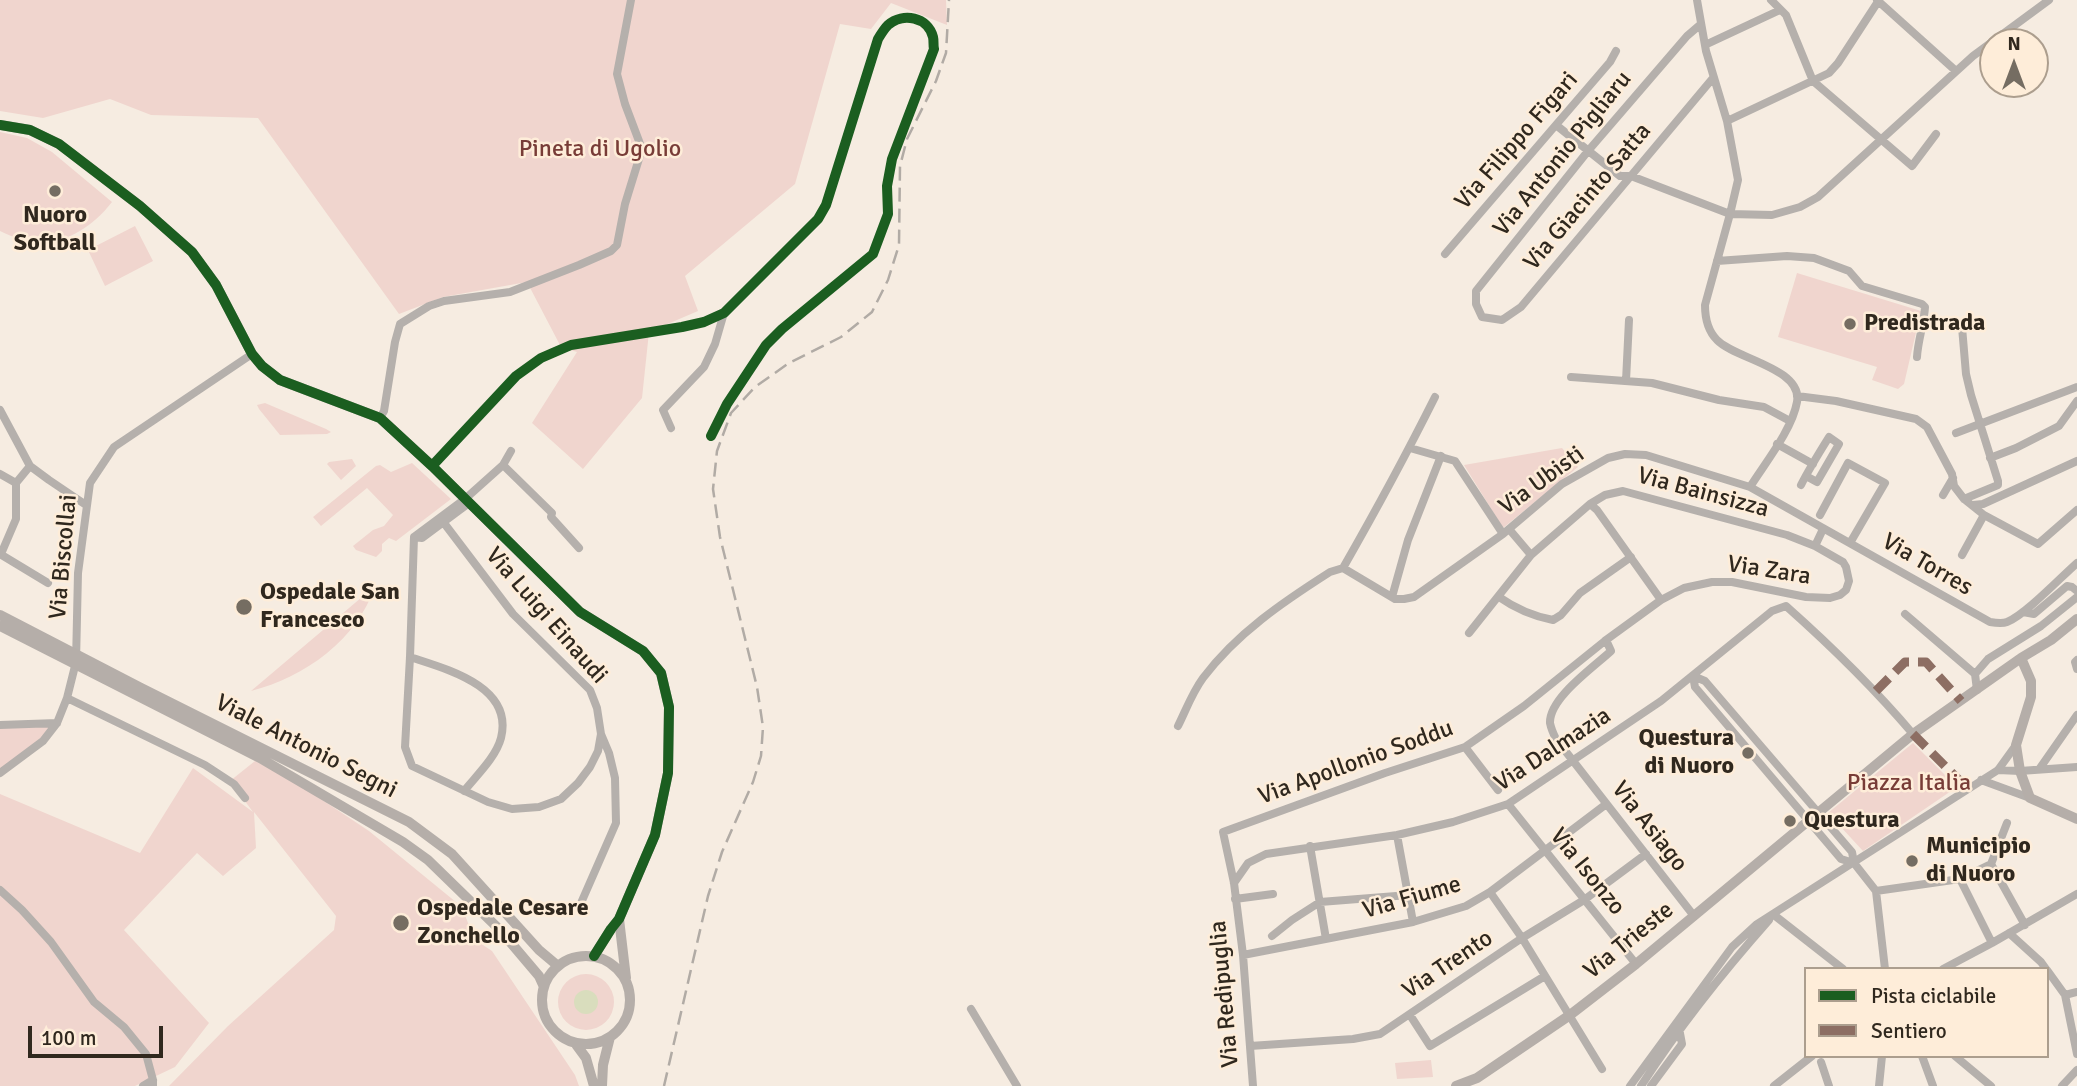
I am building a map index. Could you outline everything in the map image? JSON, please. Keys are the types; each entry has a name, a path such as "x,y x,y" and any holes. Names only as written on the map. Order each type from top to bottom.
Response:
{"main road":[{"path":"0,125 30,130 59,144 140,206 191,252 216,285 252,354 262,366 280,380 380,418 580,612 643,651 661,673 669,707 668,773 655,835 619,919 594,956"},
{"name":"Viale Antonio Segni","path":"0,615 409,822 452,854 539,950 558,966"},
{"path":"1818,814 1913,734 2021,658 2052,640 2077,620"},
{"name":"Viale Antonio Segni","path":"0,626 260,758 403,842 428,860 500,930 539,976 544,987"},
{"path":"2021,658 2031,681 2031,697 2017,745 2025,796 2077,819"},
{"name":"Via Trieste","path":"1456,1086 1476,1078 1570,1016 1818,814"},
{"path":"619,919 631,1002 625,1022 610,1038 587,1044 575,1043 557,1034 550,1026 542,1007 544,987 558,966 575,957 594,956 613,965 626,981"},
{"path":"601,1086 610,1038"},
{"path":"575,1043 586,1058 594,1086"}],"street":[{"path":"380,418 384,411 400,324 429,306 444,301 496,295 528,285 600,256 617,245 625,204 642,149 617,74 631,0"},
{"path":"1697,0 1713,78 1727,121 1738,180 1705,305 1705,318 1717,341 1781,374 1793,384 1797,397 1790,421 1750,487"},
{"path":"1771,0 1786,15 1813,81 1912,166 1936,134"},
{"path":"1727,121 1829,73 1878,0 1956,71"},
{"path":"1556,125 1620,176 1631,176 1730,214 1772,215 1800,207 1818,197 1973,56 2048,1"},
{"path":"1705,45 1780,9"},
{"path":"432,466 516,376 541,358 571,345 682,327 704,322 724,313 818,219 827,205 878,39 887,26 898,18 919,20 933,37 934,49 892,159 887,186 888,214 873,254 766,345 727,404 711,436"},
{"name":"Via Antonio Pigliaru","path":"1482,317 1476,304 1476,291 1588,151 1687,36 1701,24"},
{"name":"Via Filippo Figari","path":"1446,254 1610,62 1616,51"},
{"name":"Via Giacinto Satta","path":"1482,317 1502,320 1521,307 1713,78"},
{"path":"1717,261 1787,256 1814,258 1849,271 1862,286 1922,304 1924,315 1917,343 1917,357"},
{"path":"671,428 663,410 704,367 715,344 724,313"},
{"path":"1626,381 1629,320"},
{"path":"1962,327 1966,374 1998,485 1964,499"},
{"name":"Via Biscollai","path":"0,773 43,741 57,723 67,698 76,662 78,573 90,483 114,447 252,354"},
{"path":"1571,377 1652,383 1719,400 1764,407 1790,421"},
{"path":"1956,433 2077,387"},
{"path":"1178,726 1190,699 1223,654 1285,601 1330,572 1343,568 1410,448 1435,397"},
{"path":"1797,397 1836,401 1916,419 1927,428 1952,476 1954,486 1964,499 1984,514 2038,544 2077,510"},
{"path":"1990,458 2059,426 2077,401"},
{"path":"0,410 30,466 86,505"},
{"path":"1801,485 1805,475 1829,438 1839,444 1817,482 1805,475"},
{"path":"1777,444 1813,464"},
{"path":"1410,448 1455,461 1506,532 1531,555"},
{"path":"414,537 422,538 444,523 503,465 511,452"},
{"name":"Via Ubisti","path":"1392,597 1414,597 1506,532 1562,484 1608,458 1625,454 1646,455 1750,487"},
{"path":"1343,568 1392,597 1408,540 1441,456"},
{"path":"1973,505 1983,504 2077,461"},
{"path":"1820,514 1848,463 1885,484 1850,543"},
{"path":"503,465 551,513 551,517 579,548"},
{"path":"30,466 16,483 16,519 0,554 48,583"},
{"path":"0,474 16,483"},
{"path":"1943,495 1952,476"},
{"name":"Via Torres","path":"1750,487 1990,622 2009,621 2077,563"},
{"name":"Via Bainsizza","path":"1469,633 1531,555 1590,504 1605,495 1623,491 1787,535 1815,546"},
{"path":"414,537 467,501"},
{"path":"1590,504 1661,600"},
{"path":"1962,555 1984,514"},
{"name":"Via Luigi Einaudi","path":"444,523 513,614 590,690 597,708 601,734 615,778 616,823 581,903"},
{"name":"Via Zara","path":"1574,761 1556,739 1550,723 1555,705 1611,651 1606,640 1661,600 1684,588 1712,582 1732,582 1806,597 1830,598 1840,595 1846,590 1849,573 1843,562 1815,546 1823,529"},
{"path":"414,537 405,747 412,766 488,802 512,809 539,807 561,799 578,783 598,751 601,734"},
{"path":"1499,597 1516,609 1553,620 1561,615 1580,593 1631,557"},
{"path":"2022,612 2034,614 2067,586 2077,591"},
{"path":"1975,674 1988,659 2041,626 2077,597"},
{"name":"Via Dalmazia","path":"1234,883 1248,863 1266,854 1397,835 1441,825 1508,804 1661,701 1772,611 1786,606 1876,691 1913,734"},
{"path":"1905,614 1975,674 1977,690"},
{"name":"Via Apollonio Soddu","path":"1234,883 1223,832 1465,747 1524,706 1606,640"},
{"path":"410,657 472,680 486,690 498,704 502,719 501,738 494,753 464,791"},
{"path":"2077,660 2077,669"},
{"path":"1693,676 1705,681 1852,852 1854,863 1876,891 1885,967"},
{"path":"1693,676 1695,687 1808,822 1841,859 1854,863"},
{"path":"67,698 205,765 234,784 245,798"},
{"path":"1716,712 1724,705"},
{"path":"2040,768 2077,715"},
{"path":"0,725 57,723"},
{"path":"1630,1086 1732,947 1757,924 1998,770 2017,745"},
{"path":"1465,747 1498,790"},
{"name":"Via Asiago","path":"1574,761 1605,805 1694,916"},
{"path":"1998,770 2077,767"},
{"path":"1771,777 1781,768"},
{"path":"1981,780 2025,796"},
{"name":"Via Isonzo","path":"1508,804 1636,964"},
{"name":"Via Fiume","path":"1243,955 1413,922 1466,906 1490,892 1605,805"},
{"path":"1876,891 1960,879 1991,864 2007,823"},
{"path":"1397,835 1413,922"},
{"path":"1310,846 1326,939"},
{"name":"Via Trento","path":"1250,1046 1365,1038 1380,1034 1522,938 1584,900 1646,854"},
{"path":"1991,864 2025,925"},
{"path":"1960,879 1992,943"},
{"name":"Via Redipuglia","path":"1234,883 1243,955 1253,1086"},
{"path":"0,890 51,942 94,1002 124,1027 146,1054 153,1083 143,1086"},
{"path":"1490,892 1522,938 1602,1069"},
{"name":"Via Redipuglia","path":"1235,899 1273,894"},
{"path":"1947,967 2077,894"},
{"path":"1272,936 1320,902 1409,895"},
{"path":"1774,915 1840,967"},
{"path":"1641,1086 1679,1028 1740,952 1774,915"},
{"path":"2009,933 2045,967"},
{"path":"2049,972 2065,995 2077,1054"},
{"path":"1410,1015 1430,1045 1545,976"},
{"path":"2065,995 2077,992"},
{"path":"971,1009 1017,1086"},
{"path":"1652,1085 1682,1044 1679,1028"},
{"path":"1774,1086 1809,1058"},
{"path":"1879,1086 1882,1058"},
{"path":"1923,1058 1933,1086"},
{"path":"1957,1058 1991,1086"},
{"path":"1821,1062 1829,1086"},
{"path":"2062,1086 2077,1070"}],"green space":[{"name":"Pineta di Ugolio","path":"0,0 946,0 947,25 891,3 871,29 840,24 795,184 685,276 698,311 649,332 642,398 583,469 532,423 577,352 561,347 527,282 443,297 399,314 258,118 151,115 110,99 43,118 0,111"},
{"name":"Nuoro Softball","path":"0,132 27,138 52,152 112,202 88,225 62,239 32,241 0,231"},
{"path":"135,226 153,261 105,286 88,250"},
{"name":"Predistrada","path":"1797,273 1921,311 1904,384 1898,389 1872,380 1877,367 1778,337"},
{"path":"265,403 331,432 280,435 257,405"},
{"path":"1562,448 1578,467 1503,528 1464,465"},
{"path":"352,459 356,466 341,480 327,464 329,462"},
{"path":"412,463 451,499 396,541 389,538 382,544 382,551 376,557 356,550 353,546 373,530 384,526 393,515 367,488 321,526 313,517 376,466 380,465 391,472"},
{"path":"375,586 356,623 326,653 291,676 251,691"},
{"path":"0,726 54,727 0,772"},
{"name":"Piazza Italia","path":"1913,743 1957,787 1863,851 1828,813"},
{"path":"255,761 288,777 369,831 462,907 474,939 492,951 575,1075 579,1086 169,1086 228,1026 334,930 336,916 254,812 256,848 223,876 197,853 124,930 209,1023 175,1067 135,1086 0,1086 0,794 140,853 193,768 253,812 230,781"},
{"path":"586,974 597,976 606,982 612,991 612,1013 606,1022 597,1028 586,1030 575,1028 566,1022 560,1013 558,1002 560,991 566,982 575,976"},
{"path":"1431,1060 1433,1077 1397,1079 1395,1063"}],"shaded area":[{"path":"586,990 595,993 598,1002 595,1011 586,1014 577,1011 574,1002 577,993"}],"railway":[{"path":"664,1086 708,896 722,852 753,782 761,756 763,727 757,687 720,537 713,489 717,451 731,413 755,387 789,363 841,337 872,312 888,280 899,245 900,166 907,139 936,81 946,53 949,0"}],"marked path":[{"path":"1876,691 1905,662 1926,662 1961,701"},
{"path":"1913,734 1968,789"}],"cycle path":[{"path":"432,466 516,376 541,358 571,345 682,327 704,322 724,313 818,219 826,205 878,39 894,21 908,18 921,21 930,30 934,49 892,159 887,186 888,214 873,254 766,345 727,404 711,436"},
{"path":"0,125 30,130 59,144 140,206 192,252 216,285 252,354 262,366 280,380 380,418 580,612 643,651 661,673 669,707 668,773 655,835 619,919 594,956"}],"place":[{"name":"Nuoro Softball","path":"55,191"},
{"name":"Predistrada","path":"1850,324"},
{"name":"Ospedale San Francesco","path":"244,607"},
{"name":"Questura di Nuoro","path":"1748,753"},
{"name":"Questura","path":"1790,821"},
{"name":"Municipio di Nuoro","path":"1912,861"},
{"name":"Ospedale Cesare Zonchello","path":"401,923"}]}
